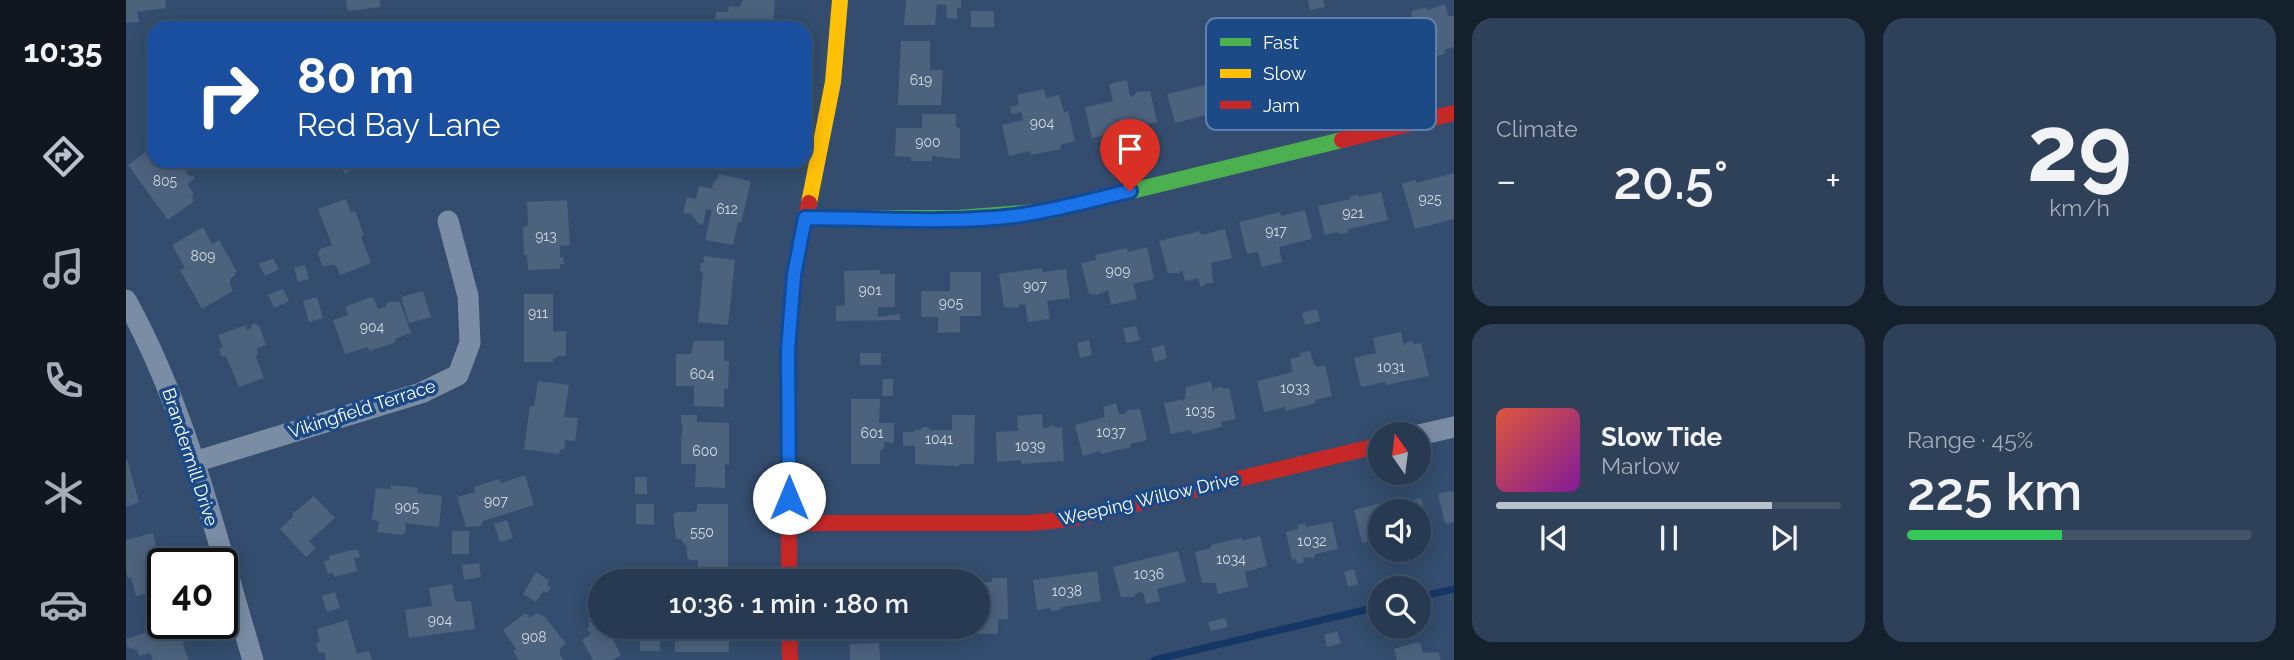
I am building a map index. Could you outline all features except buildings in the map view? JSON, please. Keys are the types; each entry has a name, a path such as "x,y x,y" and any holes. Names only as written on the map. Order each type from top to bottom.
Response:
{"street":[{"path":"789,569 788,350 794,275 833,82 840,0"},
{"path":"1436,117 1454,113"},
{"path":"805,218 955,219 1049,211 1384,130"},
{"name":"Vikingfield Terrace","path":"194,462 421,393 458,375 470,343 468,296 449,221"},
{"name":"Brandermill Drive","path":"126,300 152,349 173,399 253,660"},
{"path":"1432,432 1454,427"},
{"name":"Weeping Willow Drive","path":"789,523 1030,523 1071,519 1368,448"},
{"path":"789,639 790,660"}],"waterway":[{"path":"1431,594 1454,589"},
{"path":"1154,660 1368,609"}],"traffic: fast":[{"path":"805,218 958,218 1049,211 1342,140"}],"traffic: slow":[{"path":"809,203 833,82 840,0"}],"traffic: jam":[{"path":"1436,117 1454,113"},
{"path":"1342,140 1383,130"},
{"path":"789,569 788,350 795,275 809,203"},
{"path":"789,523 1030,523 1071,519 1368,448"},
{"path":"789,639 790,660"}],"route":[{"path":"789,498 788,350 794,275 805,218 955,219 1012,216 1049,211 1130,191"}]}
